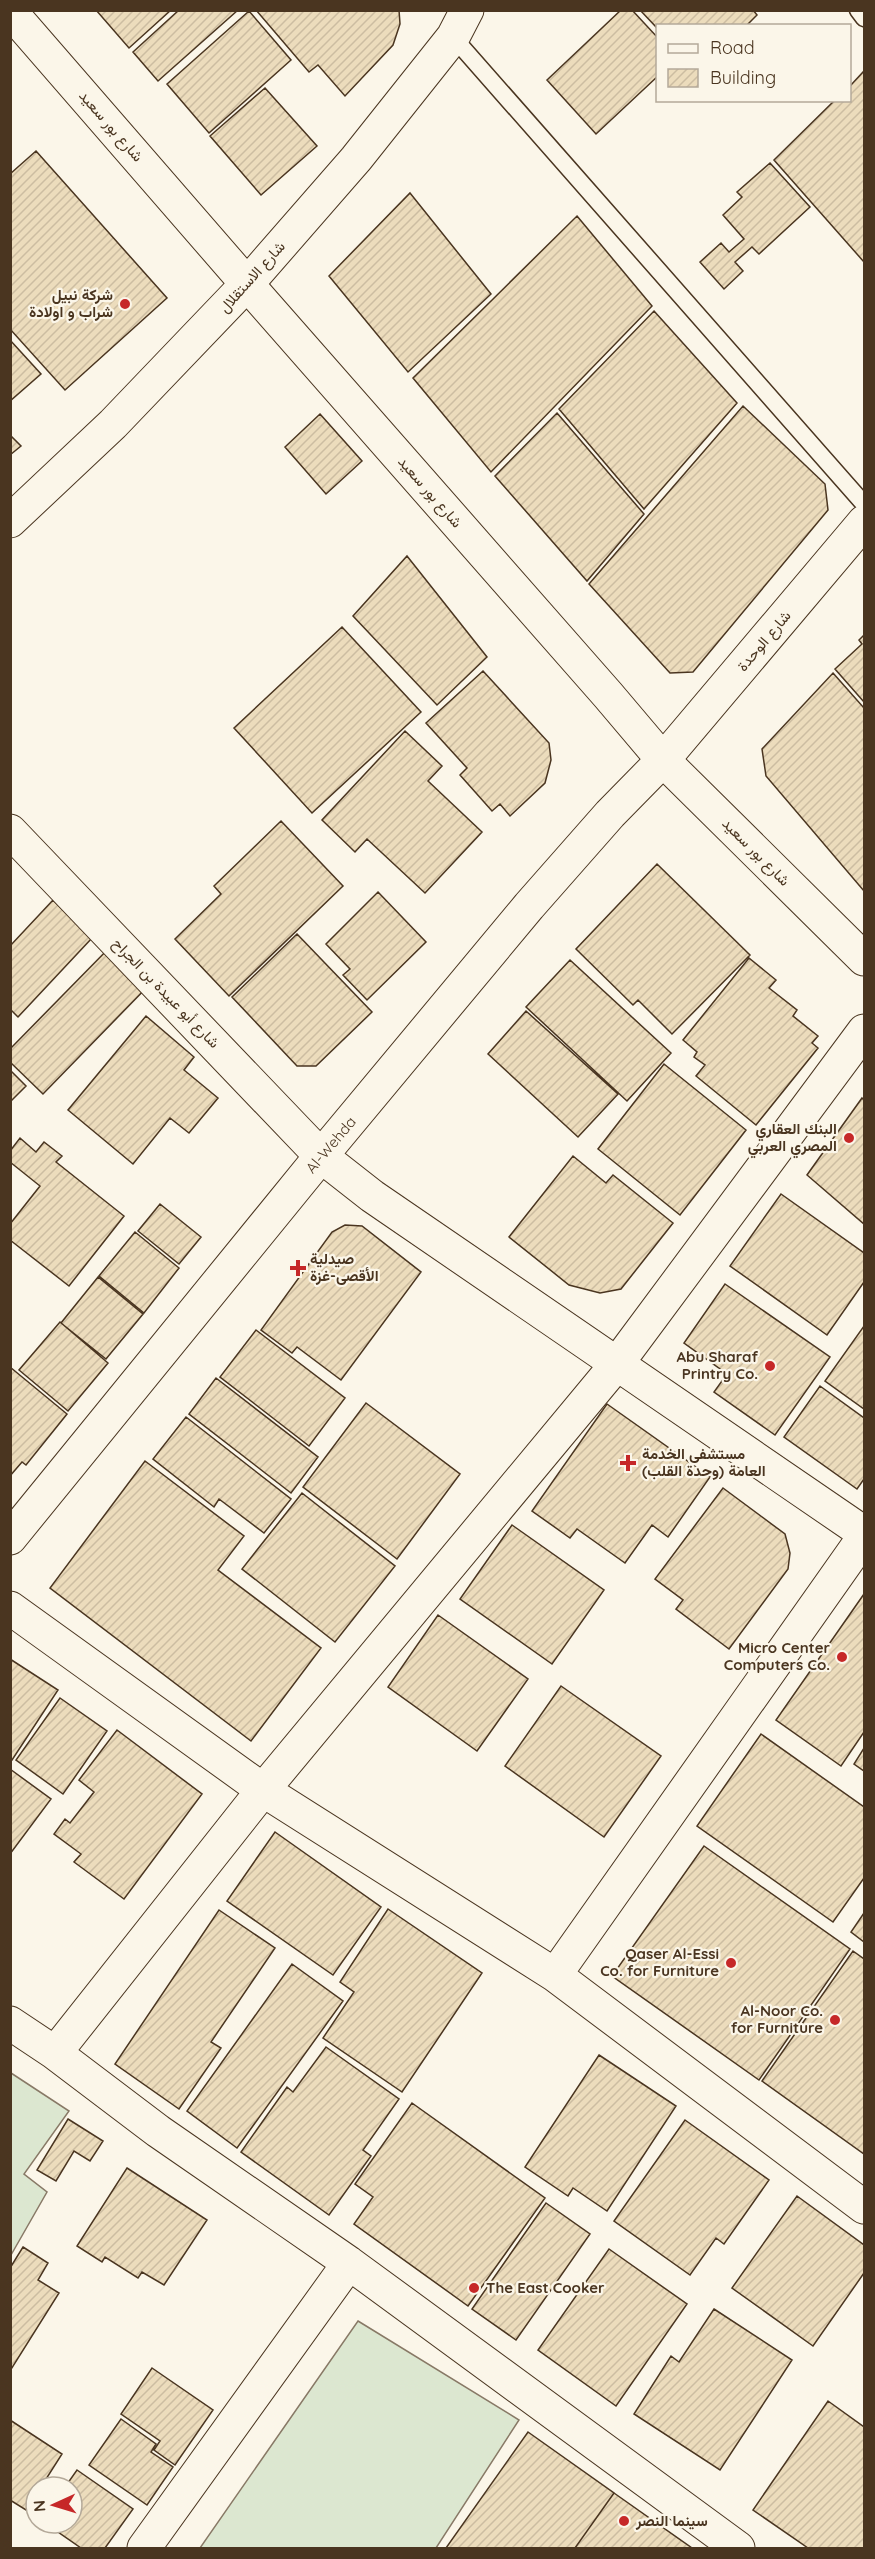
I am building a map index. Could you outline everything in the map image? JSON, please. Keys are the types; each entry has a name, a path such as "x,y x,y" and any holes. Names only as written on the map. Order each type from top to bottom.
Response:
{"street":[{"name":"شارع بور سعيد","path":"10,11 608,694 663,760 864,959"},
{"name":"شارع الاستقلال","path":"10,521 112,424 247,284 356,159 460,24"},
{"name":"شارع الوحدة","path":"663,760 864,522"},
{"name":"Al-Wehda","path":"13,1531 529,906 610,814 663,760"},
{"name":"شارع أبو عبيدة بن الجراح","path":"10,831 321,1156 372,1196 864,1535"},
{"path":"55,2053 263,1790 616,1365 864,1030"},
{"path":"555,1976 864,1535"},
{"path":"10,1608 263,1790 555,1976 864,2207"},
{"path":"10,2023 55,2053 158,2131 350,2263 738,2548"},
{"path":"144,2548 350,2263"}],"lane":[{"path":"858,10 864,18"},
{"path":"460,24 864,504"}],"green space":[{"path":"11,2073 69,2111 24,2174 47,2192 11,2255"},
{"path":"358,2321 519,2420 436,2548 200,2548"}],"building":[{"path":"96,10 171,10 129,48"},
{"path":"179,10 238,10 158,81 133,52"},
{"path":"256,10 399,10 400,24 393,45 345,96 318,65 309,72"},
{"path":"621,10 632,10 656,36 656,78 596,134 547,80"},
{"path":"640,10 753,10 757,15 748,24 656,24 656,27"},
{"path":"249,11 291,60 209,133 167,84"},
{"path":"864,71 864,262 774,160 833,102 851,102 851,85"},
{"path":"265,88 317,146 261,195 210,136"},
{"path":"36,151 167,298 65,390 10,329 10,174"},
{"path":"770,163 810,207 759,254 752,247 735,262 743,271 724,289 700,262 721,243 729,252 744,239 723,215 742,197 737,192"},
{"path":"410,193 491,294 408,372 329,276"},
{"path":"577,216 652,306 491,472 413,378"},
{"path":"654,311 737,403 644,509 559,409"},
{"path":"10,340 41,374 10,401"},
{"path":"743,406 825,484 828,510 693,672 670,673 589,584"},
{"path":"557,413 644,514 587,581 495,476"},
{"path":"320,414 362,461 326,494 285,447"},
{"path":"10,435 21,446 10,455"},
{"path":"407,556 487,657 437,705 353,616"},
{"path":"342,627 421,712 312,813 234,728"},
{"path":"864,635 864,702 835,669 862,644 859,640"},
{"path":"483,671 549,743 551,760 545,783 510,816 500,804 492,811 460,775 467,768 426,723"},
{"path":"833,673 864,708 864,891 766,776 762,749"},
{"path":"405,731 442,766 428,781 482,832 425,893 367,839 355,852 322,820"},
{"path":"281,821 343,886 229,996 175,939 221,894 214,886"},
{"path":"657,864 750,955 672,1034 638,1000 633,1005 576,949"},
{"path":"378,892 426,942 367,1000 343,975 350,969 326,944"},
{"path":"53,900 92,938 18,1017 10,1009 10,946"},
{"path":"297,934 372,1012 316,1066 297,1066 232,997"},
{"path":"112,945 151,983 43,1094 10,1062 10,1049"},
{"path":"749,958 776,980 769,988 797,1010 793,1016 818,1036 812,1043 818,1048 756,1125 696,1076 705,1065 694,1057 697,1052 683,1040"},
{"path":"570,960 671,1053 627,1101 526,1007"},
{"path":"526,1011 618,1094 578,1137 488,1054"},
{"path":"146,1016 194,1057 184,1070 218,1098 189,1133 170,1118 133,1164 68,1110"},
{"path":"664,1064 746,1130 680,1215 598,1149"},
{"path":"10,1070 26,1086 10,1102"},
{"name":"البنك العقاري المصري العربي","path":"862,1098 864,1100 864,1224 807,1175"},
{"path":"20,1138 36,1152 44,1142 62,1156 56,1162 124,1216 69,1286 10,1240 10,1224 40,1186 10,1162 10,1151"},
{"path":"573,1156 606,1183 613,1175 673,1223 621,1289 600,1293 569,1285 509,1237"},
{"path":"781,1194 864,1253 864,1282 827,1335 730,1266"},
{"path":"160,1204 201,1237 179,1264 138,1231"},
{"path":"345,1225 362,1226 421,1272 341,1380 297,1347 292,1353 261,1330 332,1232"},
{"path":"135,1232 179,1268 144,1313 99,1276"},
{"path":"98,1277 143,1314 106,1359 61,1323"},
{"name":"Abu Sharaf Printry Co.","path":"725,1284 830,1357 775,1435 714,1392 727,1374 684,1343"},
{"path":"60,1322 108,1363 68,1411 19,1370"},
{"path":"864,1326 864,1409 825,1381"},
{"path":"256,1330 345,1398 309,1446 220,1377"},
{"path":"10,1367 67,1414 26,1465 22,1462 10,1476"},
{"path":"216,1378 318,1457 291,1493 189,1414"},
{"path":"820,1386 864,1418 864,1479 857,1489 784,1437"},
{"path":"366,1403 460,1474 397,1559 303,1487"},
{"path":"607,1404 710,1477 668,1537 652,1525 625,1563 577,1529 570,1538 532,1511"},
{"path":"186,1417 291,1499 264,1533 219,1499 214,1507 153,1459"},
{"path":"145,1461 244,1536 218,1570 321,1648 251,1741 50,1588"},
{"path":"723,1488 785,1534 790,1553 788,1569 729,1649 676,1609 683,1600 655,1579"},
{"path":"302,1493 395,1566 335,1642 242,1569"},
{"path":"512,1525 604,1590 552,1664 460,1599"},
{"name":"Micro Center Computers Co.","path":"864,1594 864,1732 841,1766 776,1720"},
{"path":"438,1615 528,1679 477,1751 388,1687"},
{"path":"10,1659 58,1690 12,1760 10,1759"},
{"path":"561,1686 661,1756 604,1837 505,1766"},
{"path":"60,1698 107,1731 63,1794 16,1760"},
{"path":"117,1730 202,1794 124,1899 74,1862 81,1854 54,1834 65,1819 70,1823 94,1792 79,1780"},
{"path":"761,1734 864,1807 864,1878 833,1922 697,1826"},
{"path":"864,1748 864,1771 854,1764"},
{"path":"10,1769 51,1799 10,1854"},
{"path":"275,1832 381,1907 333,1975 227,1901"},
{"name":"Qaser Al-Essi Co. for Furniture","path":"704,1846 850,1949 759,2080 612,1976"},
{"path":"388,1909 482,1973 402,2092 323,2038 354,1992 340,1982"},
{"path":"219,1910 275,1948 211,2042 221,2048 179,2109 115,2064"},
{"path":"864,1913 864,1942 851,1932"},
{"name":"Al-Noor Co. for Furniture","path":"853,1951 864,1959 864,2154 762,2081"},
{"path":"292,1964 343,2001 237,2148 187,2111"},
{"path":"326,2047 399,2099 363,2150 371,2156 329,2215 241,2152 287,2087 293,2092"},
{"path":"599,2055 676,2106 607,2211 573,2188 568,2196 525,2167"},
{"path":"412,2103 545,2198 468,2306 354,2224 373,2197 355,2184"},
{"path":"68,2119 103,2141 90,2161 74,2151 56,2181 37,2170"},
{"path":"685,2120 769,2180 724,2244 716,2238 690,2275 614,2221"},
{"path":"127,2168 207,2220 164,2285 142,2272 138,2278 105,2257 102,2262 77,2246"},
{"path":"797,2196 864,2245 864,2273 813,2346 732,2288"},
{"path":"546,2203 590,2234 516,2340 472,2309"},
{"path":"23,2247 48,2263 38,2280 59,2293 10,2371 10,2268"},
{"path":"609,2249 687,2304 616,2406 538,2350"},
{"path":"714,2309 792,2360 720,2470 634,2414 671,2356 679,2362"},
{"path":"152,2368 213,2410 175,2465 154,2450 160,2441 121,2414"},
{"path":"828,2401 864,2427 864,2548 808,2548 753,2510"},
{"path":"121,2419 156,2444 151,2452 173,2467 147,2505 89,2465"},
{"path":"10,2420 62,2454 49,2475 24,2475 24,2509 10,2500"},
{"path":"528,2432 614,2493 575,2548 446,2548"},
{"path":"77,2470 133,2509 105,2548 81,2548 62,2535 84,2535 84,2475 73,2475"},
{"name":"سينما النصر","path":"614,2493 692,2548 575,2548"}],"place":[{"name":"شركة نبيل شراب و اولادة","path":"125,304"},
{"name":"البنك العقاري المصري العربي","path":"849,1138"},
{"name":"صيدلية الأقصى-غزة","path":"298,1268"},
{"name":"Abu Sharaf Printry Co.","path":"770,1366"},
{"name":"مستشفى الخدمة العامة (وحدة القلب)","path":"628,1463"},
{"name":"Micro Center Computers Co.","path":"842,1657"},
{"name":"Qaser Al-Essi Co. for Furniture","path":"731,1963"},
{"name":"Al-Noor Co. for Furniture","path":"835,2020"},
{"name":"The East Cooker","path":"474,2288"},
{"name":"سينما النصر","path":"624,2521"}]}
